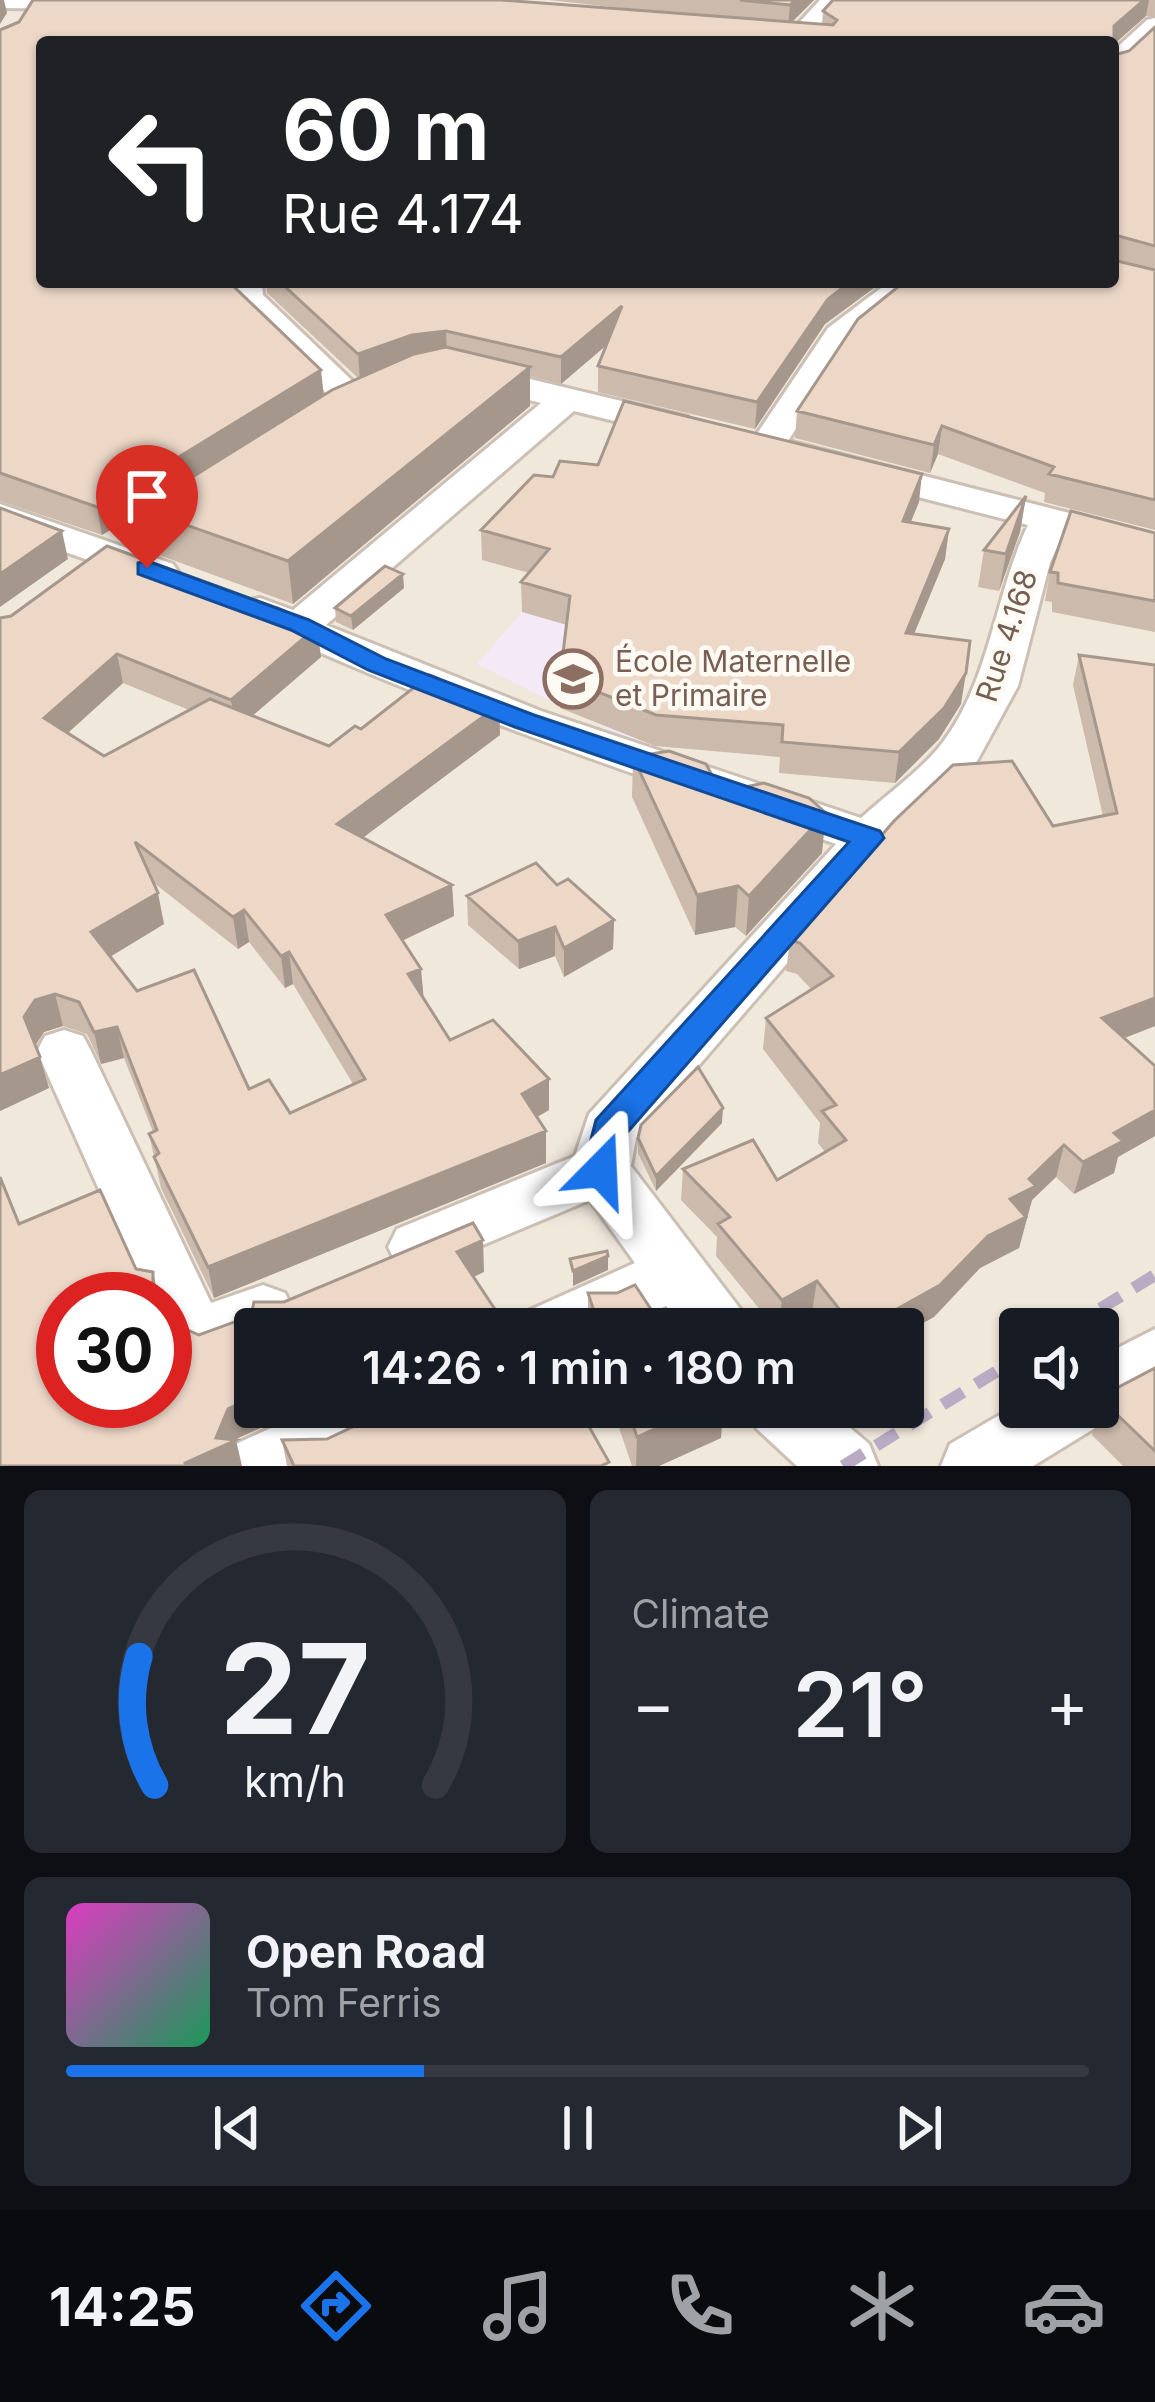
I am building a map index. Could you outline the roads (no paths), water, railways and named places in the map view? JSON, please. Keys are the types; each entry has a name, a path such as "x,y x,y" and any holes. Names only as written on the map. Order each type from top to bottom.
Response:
{"street":[{"path":"798,36 833,0"},
{"path":"0,2 28,7 121,2"},
{"path":"1120,71 1155,26"},
{"path":"246,288 247,298 353,400"},
{"path":"766,448 840,335 900,288"},
{"path":"427,373 474,376 1155,547"},
{"path":"286,442 353,400 390,386"},
{"path":"300,625 567,399"},
{"path":"0,516 300,625 377,664 525,721 869,838"},
{"name":"Rue 4.168","path":"601,1170 608,1130 869,838 961,751 996,686 1030,563 1050,519"},
{"path":"72,581 148,530"},
{"path":"64,1051 192,1328 218,1331 303,1295"},
{"path":"367,1269 601,1170 702,1308"},
{"path":"598,1308 675,1273"},
{"path":"1119,1379 1155,1357"},
{"path":"260,1466 341,1428"},
{"path":"802,1428 845,1466"},
{"path":"974,1466 1037,1428"}],"railway":[{"path":"1101,1308 1155,1275"},
{"path":"843,1466 999,1370"}],"place":[{"name":"École Maternelle et Primaire","path":"573,679"}]}
